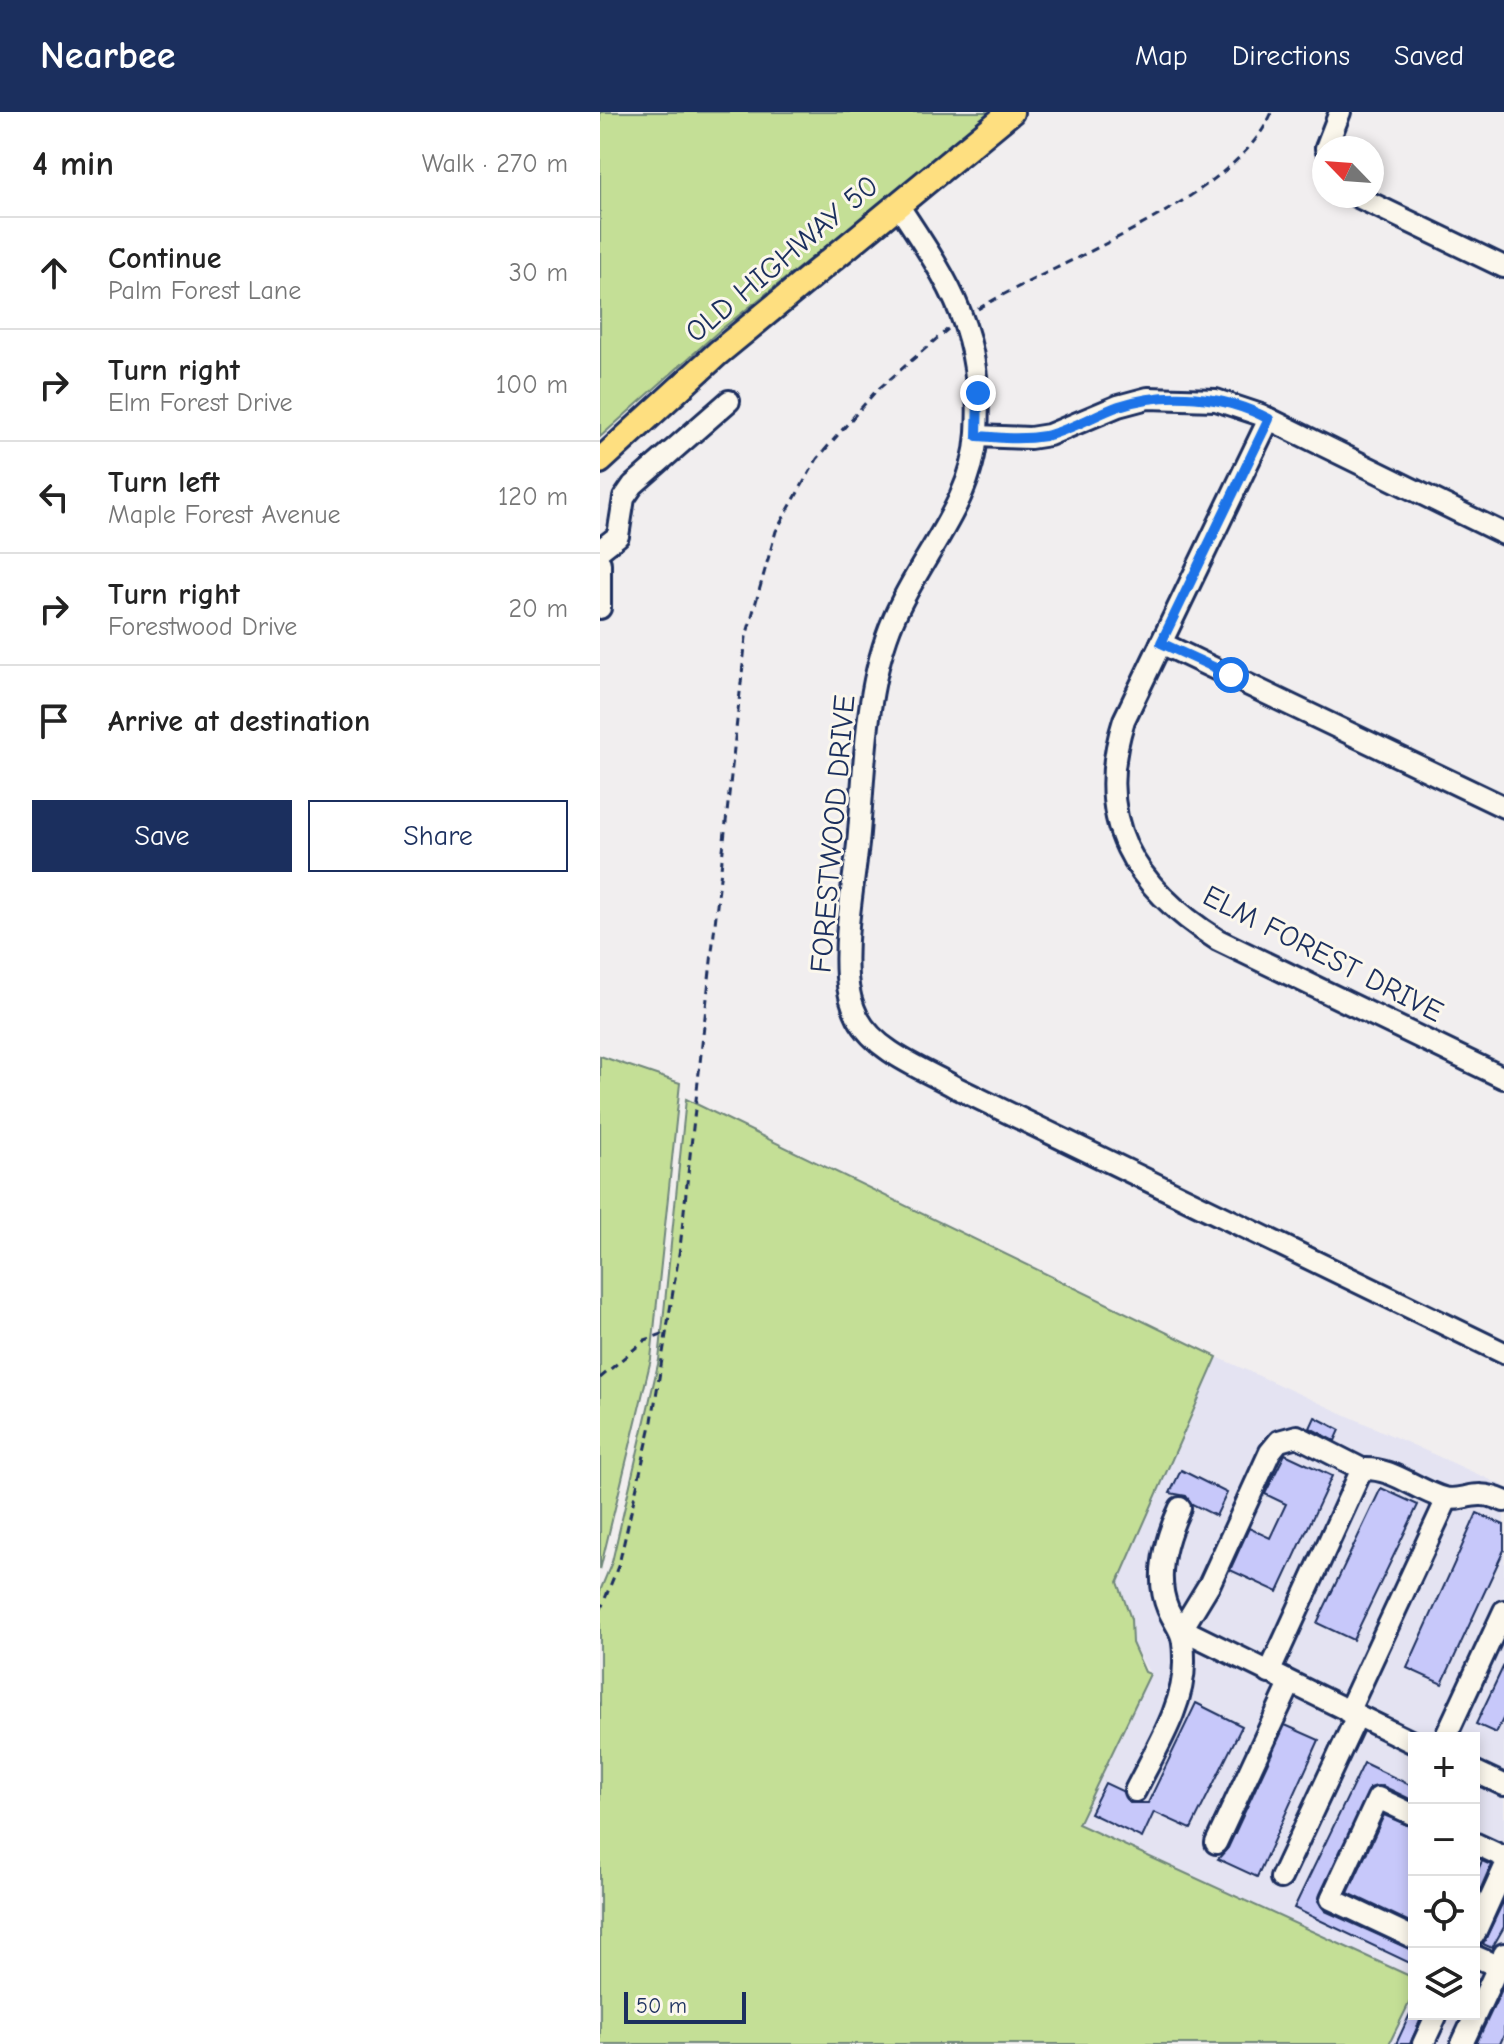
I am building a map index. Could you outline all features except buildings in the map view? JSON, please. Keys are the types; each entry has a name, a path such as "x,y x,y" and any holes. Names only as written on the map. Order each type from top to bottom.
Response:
{"main road":[{"name":"OLD HIGHWAY 50","path":"600,461 718,353 1011,112"}],"street":[{"path":"1331,136 1340,112"},
{"name":"FORESTWOOD DRIVE","path":"898,205 949,281 964,318 975,365 977,436 963,489 946,526 912,580 883,647 868,747 848,941 847,977 857,1017 882,1044 955,1087 1504,1353"},
{"path":"1381,208 1504,267"},
{"path":"977,436 1019,439 1049,435 1118,406 1148,398 1216,400 1269,419 1504,534"},
{"path":"600,550 618,536 624,498 633,485 729,401"},
{"name":"ELM FOREST DRIVE","path":"1269,419 1124,720 1113,771 1119,826 1141,875 1182,917 1218,940 1504,1078"},
{"path":"600,563 600,608"},
{"path":"1161,643 1504,807"},
{"path":"1135,1791 1179,1700 1185,1662 1182,1629 1210,1583 1270,1452 1279,1441 1297,1436 1362,1469 1377,1468 1447,1499 1480,1493 1504,1501"},
{"path":"1269,1673 1362,1469"},
{"path":"1281,1878 1447,1499"},
{"path":"1180,1508 1165,1539 1162,1575 1167,1607 1182,1629 1408,1740"},
{"path":"1448,1732 1504,1611"},
{"path":"1216,1843 1290,1684"},
{"path":"1480,1773 1503,1781"},
{"path":"1408,1812 1378,1798 1331,1899 1408,1935"},
{"path":"1480,1846 1504,1857"},
{"path":"1480,1922 1504,1869"},
{"path":"1462,2044 1502,1963 1480,1958"},
{"path":"1423,2044 1434,2020"}],"path":[{"path":"600,1611 619,1564 652,1421 680,1248 746,637 776,531 817,459 875,392 928,343 1021,283 1125,237 1233,164 1268,124 1272,112"},
{"path":"600,1378 645,1340 666,1333"}],"shaded area":[{"path":"1217,1357 1504,1486 1504,1775 1480,1764 1480,1732 1411,1732 1293,1677 1230,1662 1408,1749 1408,1975 1077,1824 1150,1674 1132,1643 1131,1619 1117,1583"},
{"path":"1480,1783 1504,1794 1504,2044 1389,2044 1408,2005 1408,2020 1480,2020"}],"green space":[{"path":"600,112 996,112 719,331 600,437"},
{"path":"600,1056 680,1083 651,1359 600,1570"},
{"path":"686,1099 1217,1357 1118,1582 1131,1619 1132,1643 1145,1672 1150,1674 1078,1824 1408,1975 1408,2005 1389,2044 600,2044 600,1591 612,1562 659,1360"}],"route":[{"path":"978,393 977,436 1007,439 1049,435 1118,406 1148,398 1216,400 1269,419 1161,643 1231,675"}]}
